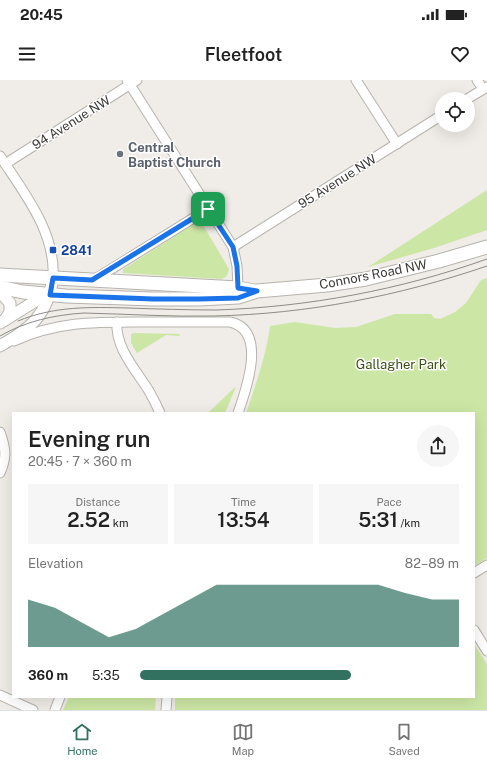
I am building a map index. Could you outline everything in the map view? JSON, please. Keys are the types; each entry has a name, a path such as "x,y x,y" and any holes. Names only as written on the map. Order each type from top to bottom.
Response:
{"main road":[{"name":"Connors Road NW","path":"0,275 238,288 257,291 327,285 366,279 439,261 487,247"},
{"name":"Connors Road NW","path":"0,287 23,292 50,295 153,299 238,298 257,291"}],"street":[{"path":"356,80 396,144"},
{"path":"475,94 485,88 477,80"},
{"path":"131,82 208,209 233,247 237,266 238,288"},
{"name":"94 Avenue NW","path":"2,160 131,82"},
{"name":"95 Avenue NW","path":"233,247 435,119"},
{"path":"0,347 16,337 35,321 50,295 53,278 49,241 44,227 2,160"},
{"path":"92,280 208,209"},
{"path":"0,292 10,304 10,312 3,322"},
{"path":"3,322 37,300 50,295"},
{"path":"117,322 117,334 127,357 150,392 160,412"},
{"path":"0,347 32,334 58,326 77,323 236,323 250,339 251,356 248,379 238,412"},
{"path":"0,432 5,445 5,462 0,473"},
{"path":"475,572 487,565"},
{"path":"475,632 487,651"},
{"path":"0,694 33,710"},
{"path":"55,710 60,698"},
{"path":"166,710 167,698"}],"green space":[{"path":"487,190 487,230 434,248 368,267"},
{"path":"200,220 229,269 226,277 221,279 123,273 123,269"},
{"name":"Gallagher Park","path":"487,278 487,558 475,565 475,412 246,412 257,381 270,326 295,322 335,328 356,327 395,314 431,314 434,318 440,319 455,312 466,303 481,280"},
{"path":"131,334 179,334 180,336 166,335 137,353 131,343"},
{"path":"236,387 225,412 209,412"},
{"path":"475,646 487,664 487,710 175,710 175,698 475,698"},
{"path":"69,698 156,698 155,710 63,710"}],"tram line":[{"path":"18,321 45,312 72,308 216,310 319,301 421,280 487,259"},
{"path":"0,336 20,326 40,320 51,317 84,313 214,316 284,312 352,302 454,277 487,266"}],"place":[{"name":"Central Baptist Church","path":"120,154"},
{"name":"2841","path":"53,250"}],"route":[{"path":"208,209 233,247 237,266 238,288 257,291 238,298 199,299 153,299 50,295 53,278 92,280 208,209"}]}
